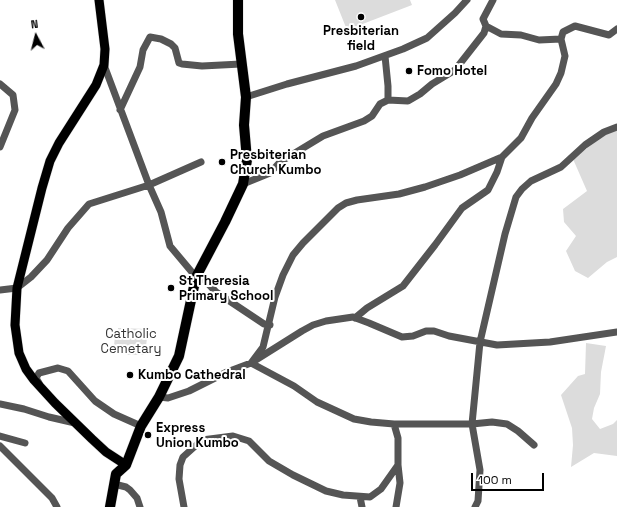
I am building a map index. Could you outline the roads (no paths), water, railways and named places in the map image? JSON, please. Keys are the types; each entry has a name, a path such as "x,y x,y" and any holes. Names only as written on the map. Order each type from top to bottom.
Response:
{"highway":[{"path":"110,507 116,474 126,465 142,426 159,397 179,356 197,275 243,184 247,160 244,125 246,97 238,34 238,0"}],"main road":[{"path":"99,0 105,49 104,65 96,85 59,143 50,162 17,288 15,325 19,354 26,369 55,403 106,452 126,465"}],"street":[{"path":"246,97 287,84 356,66 385,56 427,38 467,0"},
{"path":"493,0 483,19 486,26 501,34 521,35 539,40 562,39"},
{"path":"243,184 270,173 280,162 323,136 364,121 372,116 380,104 388,100 403,102 408,101 420,94 432,84 455,70 484,33 486,26"},
{"path":"251,363 263,347 283,274 293,255 338,208 346,203 357,200 399,194 425,187 460,175 502,157 521,138 532,118 556,84 561,73 565,56 562,39 563,32 575,26 609,35 617,29"},
{"path":"120,110 140,67 143,50 150,37 161,39 171,44 175,48 179,63 182,64 202,66 241,64"},
{"path":"385,56 388,100"},
{"path":"104,65 149,185 161,212 170,246 197,275 216,292 264,324 270,325"},
{"path":"0,84 13,94 15,110 0,147"},
{"path":"475,507 478,501 480,470 472,424 480,342 505,234 516,197 531,181 561,167 584,145 604,132 617,127"},
{"path":"355,318 367,308 403,286 462,208 488,190 497,172 502,157"},
{"path":"0,290 17,288 31,277 47,260 68,228 89,204 149,185 201,162"},
{"path":"159,397 168,398 189,391 227,372 251,363 302,331 313,325 326,321 355,318 402,337 413,336 426,331 434,331 449,336 497,344 550,342 617,332"},
{"path":"251,363 294,386 317,402 354,418 371,422 394,424 472,424 492,422 507,424 518,431 534,445"},
{"path":"42,389 36,378 40,373 58,368 68,371 95,401 114,414 142,426"},
{"path":"0,404 76,423"},
{"path":"394,424 398,438 400,483 396,507"},
{"path":"0,436 25,443"},
{"path":"184,507 180,492 180,465 183,457 202,440 233,436 249,441 269,461 293,475 326,491 343,495 370,497 381,489 398,465"},
{"path":"0,446 52,498 57,507"},
{"path":"114,484 126,487 130,490 137,498 140,507"},
{"path":"360,497 362,507"}],"place":[{"name":"Presbiterian field","path":"361,17"},
{"name":"Fomo Hotel","path":"409,71"},
{"name":"Presbiterian Church Kumbo","path":"222,162"},
{"name":"St Theresia Primary School","path":"171,288"},
{"name":"Kumbo Cathedral","path":"130,375"},
{"name":"Express Union Kumbo","path":"148,435"}],"park label":[{"name":"Catholic Cemetary","path":"131,342"}]}
